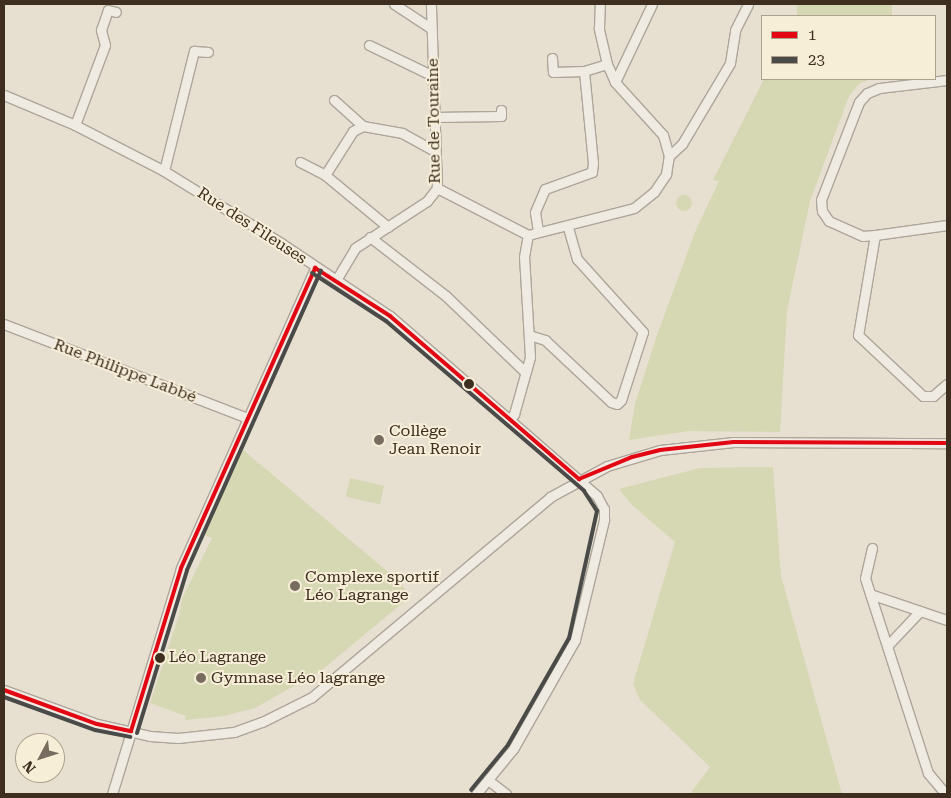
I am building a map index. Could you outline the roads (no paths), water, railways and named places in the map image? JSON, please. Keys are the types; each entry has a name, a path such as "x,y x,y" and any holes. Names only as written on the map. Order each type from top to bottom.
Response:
{"street":[{"path":"394,4 432,29"},
{"name":"Rue de Touraine","path":"336,280 355,248 427,201 437,188 431,4"},
{"path":"600,4 599,28 607,64 616,82 660,130 669,156"},
{"path":"616,82 652,4"},
{"path":"437,188 528,235 634,208 644,202 661,184 669,156 682,144 730,63 735,30 748,4"},
{"path":"75,126 105,45 102,30 108,10 116,12"},
{"path":"369,45 433,76"},
{"path":"164,172 194,51 208,52"},
{"path":"552,58 553,72 584,71 607,64"},
{"path":"538,231 535,212 545,189 588,175 593,168 584,71"},
{"path":"947,80 879,88 867,93 859,102 821,200 822,211 829,221 863,236 947,225"},
{"name":"Rue des Fileuses","path":"4,95 75,126 164,172 224,206 390,316 509,421 598,496 604,514 578,629 531,721 476,794"},
{"path":"334,100 363,126 402,132 435,151"},
{"path":"434,117 501,116 501,110"},
{"path":"326,175 353,131 363,126"},
{"path":"300,162 326,175 388,227"},
{"path":"529,335 545,340 611,402 617,404 621,400 643,332 582,265 566,224"},
{"path":"509,421 514,414 530,357 524,257 528,235"},
{"path":"874,235 858,335 923,396 933,396 947,384"},
{"path":"370,237 446,296 525,372"},
{"path":"112,794 181,568 246,418 315,268"},
{"name":"Rue Philippe Labbé","path":"4,324 246,418"},
{"path":"4,690 97,724 178,738 207,737 262,722 288,710 336,679 550,497 579,479 632,457 660,450 734,442 947,442"},
{"path":"872,548 865,578 928,774 943,791"},
{"path":"870,594 947,620"},
{"path":"887,646 920,611"},
{"path":"488,780 506,794"}],"place":[{"name":"Collège Jean Renoir","path":"379,440"},
{"name":"Complexe sportif Léo Lagrange","path":"295,586"},
{"name":"Léo Lagrange","path":"160,658"},
{"name":"Gymnase Léo lagrange","path":"201,678"}]}
